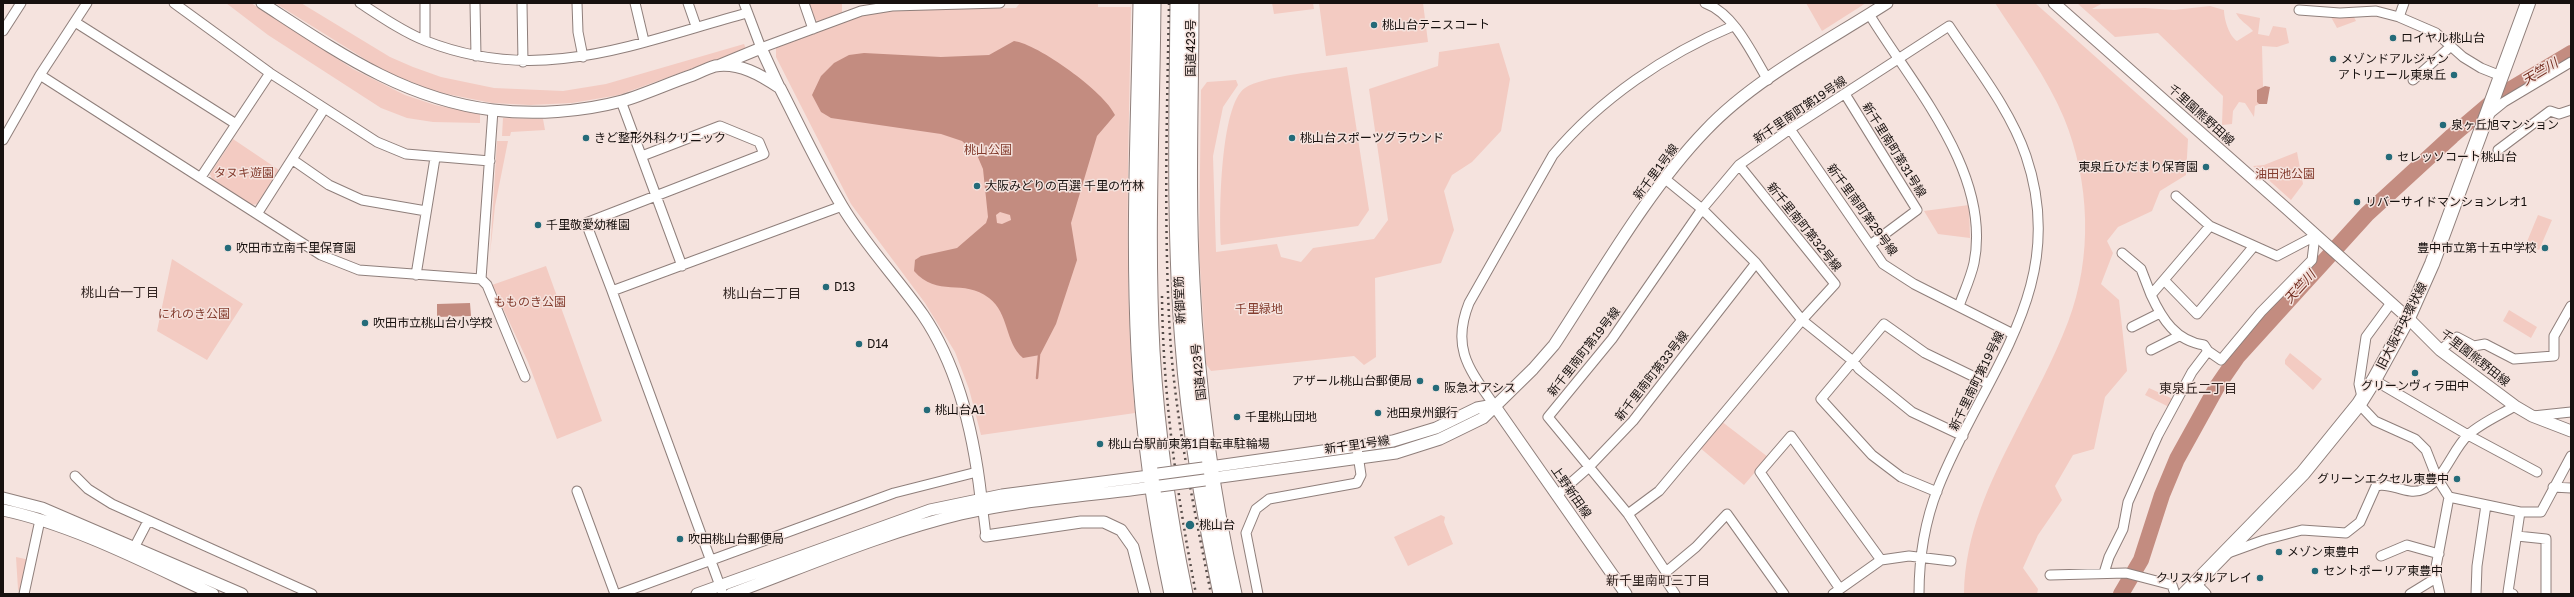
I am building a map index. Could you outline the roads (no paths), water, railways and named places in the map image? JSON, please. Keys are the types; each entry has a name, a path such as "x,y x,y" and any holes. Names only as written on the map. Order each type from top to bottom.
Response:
{"highway":[{"path":"1141,3 1138,312 1142,392 1172,594"},
{"path":"1153,3 1150,270 1152,349 1159,432 1168,502 1185,594"},
{"name":"新御堂筋","path":"1178,3 1176,202 1183,345 1194,445 1221,594"},
{"name":"国道423号","path":"1191,3 1191,277 1196,348 1208,473 1234,594"}],"main road":[{"name":"旧大阪中央環状線","path":"2195,591 2225,554 2303,473 2374,380 2408,318 2432,264 2528,3"}],"street":[{"path":"3,31 21,3"},
{"path":"3,140 40,75 87,3"},
{"path":"174,3 270,73 377,142 406,154 435,158 490,161"},
{"path":"262,3 355,63 381,77 436,98 493,110 530,112 573,110 621,101 861,11 892,5 1000,3"},
{"path":"425,3 425,40"},
{"path":"475,3 476,56"},
{"path":"522,3 523,62"},
{"path":"577,3 578,32 583,57"},
{"path":"635,3 644,41"},
{"path":"688,3 696,26"},
{"path":"744,3 761,48 780,88 842,206 876,255 923,315 944,351 958,386 977,472 986,536 1081,522 1098,521 1111,524 1121,530 1133,547 1145,594"},
{"path":"804,3 813,29"},
{"path":"1705,3 1718,10 1734,26 1768,80"},
{"name":"新千里1号線","path":"1156,481 1358,453 1429,430 1477,408 1494,405 1533,369 1554,345 1664,178 1706,129 1735,103 1768,80 1887,3"},
{"name":"千里園熊野田線","path":"2054,3 2408,318 2440,350 2515,406 2532,416 2571,431"},
{"path":"2399,17 2404,3"},
{"path":"366,5 425,40 476,56 523,62 583,57 747,12"},
{"path":"2299,10 2340,13 2376,11 2399,17 2436,33 2450,47 2481,68 2502,76"},
{"path":"1870,14 1897,60 1948,136 1971,188 1976,218 1974,263 1959,306"},
{"path":"75,22 236,124"},
{"path":"1494,405 1464,357 1460,333 1462,320 1469,303 1553,155 1570,134 1666,58 1697,41 1734,26"},
{"name":"新千里南町第19号線","path":"1675,594 1666,582 1666,572 1628,514 1548,417 1612,339 1702,209 1739,165 1790,129 1949,26 2004,109 2021,144 2036,194 2039,244 2029,298 2014,334 1937,492 1921,558 1919,594"},
{"path":"2414,80 2450,47"},
{"path":"2488,113 2571,62"},
{"path":"716,66 739,68 761,75 780,88"},
{"path":"201,177 270,73"},
{"path":"40,75 321,255 360,270 481,279 487,285 525,377"},
{"name":"新千里南町第31号線","path":"1845,94 1917,210 1870,245"},
{"path":"621,101 682,266"},
{"path":"257,214 293,160 324,109"},
{"path":"481,279 493,110"},
{"path":"2498,150 2550,111 2559,114 2571,110"},
{"path":"642,156 720,126 759,142 764,154 586,223 721,590"},
{"name":"新千里南町第29号線","path":"1790,129 1883,264 1914,284 2014,334"},
{"path":"416,275 435,158"},
{"path":"293,160 329,185 362,200 426,211"},
{"name":"新千里南町第32号線","path":"1739,165 1835,284 1802,320"},
{"path":"1664,178 1702,209 1756,263 1802,320 1853,361 1859,369 1912,412 1963,436"},
{"path":"2176,196 2210,226 2277,256 2315,236"},
{"path":"612,291 842,206"},
{"path":"2151,295 2210,226"},
{"path":"2122,253 2140,269 2160,314 2179,336 2190,343 2204,345 2208,351 2221,360 2261,312 2312,260 2315,236"},
{"path":"2164,280 2197,314 2254,246"},
{"name":"新千里南町第33号線","path":"1557,495 1589,467 1633,421 1756,263"},
{"path":"2391,303 2366,337 2359,384 2360,400 2375,420 2415,439 2426,450 2437,478 2449,497 2436,578 2440,594"},
{"path":"2440,350 2453,338 2457,337 2474,346 2485,344 2514,358 2554,356 2554,336 2571,306"},
{"path":"2132,327 2160,314"},
{"path":"1628,514 1659,491 1802,320"},
{"path":"1937,492 1901,477 1872,455 1821,399 1884,324 1925,352 1989,384"},
{"path":"2151,350 2179,336"},
{"path":"2104,573 2109,557 2123,529 2128,502 2158,435 2192,372 2208,351"},
{"path":"2374,380 2468,435 2537,472"},
{"name":"上野新田線","path":"1494,405 1626,594"},
{"path":"2225,554 2264,540 2302,530 2346,533 2360,522 2376,486 2381,484 2411,492 2424,489 2437,478 2468,435 2515,406"},
{"path":"2532,416 2571,412"},
{"path":"1881,560 1791,436 1760,472 1837,591 1881,560 1909,556 1952,561"},
{"path":"1258,594 1246,533 1256,509 1269,498 1357,484 1361,475 1358,453"},
{"path":"2449,497 2520,512 2541,512 2553,487 2571,456"},
{"path":"619,594 894,493 977,472"},
{"path":"75,476 88,489 148,521 312,594"},
{"path":"697,594 721,590 889,523 930,510 981,498 1156,481"},
{"path":"731,594 934,521 983,510 1156,481"},
{"path":"2553,487 2571,488"},
{"path":"577,491 615,594"},
{"path":"3,498 42,508 135,546 242,594"},
{"path":"2476,594 2477,566 2486,505"},
{"path":"3,510 40,520 132,556 214,594"},
{"path":"2513,594 2508,592 2520,512"},
{"path":"1666,572 1696,546 1727,514 1784,594"},
{"path":"24,594 40,520"},
{"path":"135,546 148,521"},
{"path":"2517,536 2546,539 2546,594"},
{"path":"2385,551 2407,545 2439,554"},
{"path":"2050,575 2126,573 2172,585 2175,594"},
{"path":"2410,594 2436,578"}],"waterway":[{"name":"天竺川","path":"2121,594 2141,560 2162,495 2177,459 2218,385 2238,356 2367,214 2452,136 2499,96 2571,53"},
{"path":"1037,378 1039,355"}],"railway":[{"path":"1169,3 1166,199 1167,278 1171,352 1179,421 1197,525 1211,594"},
{"path":"1162,296 1165,371 1172,446 1196,594"}],"place":[{"name":"桃山台テニスコート","path":"1374,25"},
{"name":"ロイヤル桃山台","path":"2393,38"},
{"name":"メゾンドアルジャン","path":"2333,59"},
{"name":"アトリエール東泉丘","path":"2454,75"},
{"name":"泉ヶ丘旭マンション","path":"2443,125"},
{"name":"きど整形外科クリニック","path":"586,138"},
{"name":"桃山台スポーツグラウンド","path":"1292,138"},
{"name":"セレッソコート桃山台","path":"2389,157"},
{"name":"東泉丘ひだまり保育園","path":"2206,167"},
{"name":"大阪みどりの百選 千里の竹林","path":"977,186"},
{"name":"リバーサイドマンションレオ1","path":"2357,202"},
{"name":"千里敬愛幼稚園","path":"538,225"},
{"name":"吹田市立南千里保育園","path":"228,248"},
{"name":"豊中市立第十五中学校","path":"2545,248"},
{"name":"D13","path":"826,287"},
{"name":"吹田市立桃山台小学校","path":"365,323"},
{"name":"D14","path":"859,344"},
{"name":"グリーンヴィラ田中","path":"2415,373"},
{"name":"アザール桃山台郵便局","path":"1420,381"},
{"name":"阪急オアシス","path":"1436,388"},
{"name":"桃山台A1","path":"927,410"},
{"name":"池田泉州銀行","path":"1378,413"},
{"name":"千里桃山団地","path":"1237,417"},
{"name":"桃山台駅前東第1自転車駐輪場","path":"1100,444"},
{"name":"グリーンエクセル東豊中","path":"2457,479"},
{"name":"桃山台","path":"1190,525"},
{"name":"吹田桃山台郵便局","path":"680,539"},
{"name":"メゾン東豊中","path":"2279,552"},
{"name":"セントポーリア東豊中","path":"2315,571"},
{"name":"クリスタルアレイ","path":"2260,578"}],"district":[{"name":"桃山台一丁目","path":"120,293"},
{"name":"桃山台二丁目","path":"762,294"},
{"name":"東泉丘二丁目","path":"2198,389"},
{"name":"新千里南町三丁目","path":"1658,581"}],"park label":[{"name":"桃山公園","path":"988,150"},
{"name":"タヌキ遊園","path":"244,173"},
{"name":"油田池公園","path":"2285,174"},
{"name":"もものき公園","path":"530,302"},
{"name":"千里緑地","path":"1259,309"},
{"name":"にれのき公園","path":"194,314"}]}
